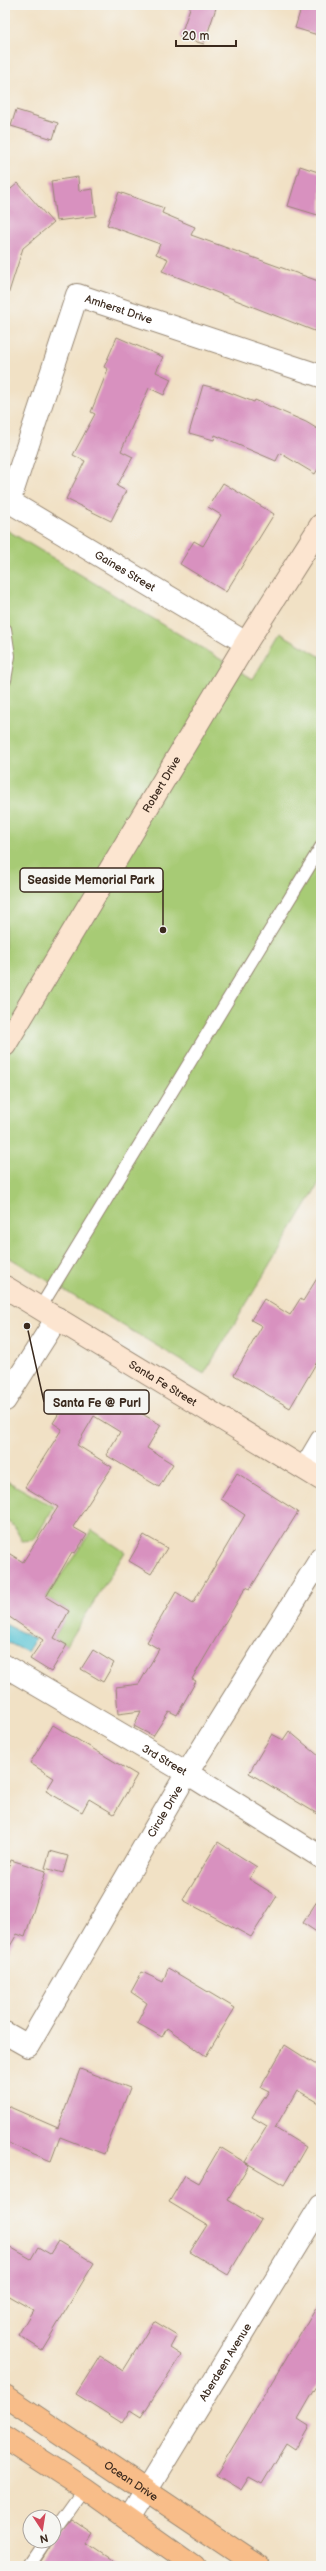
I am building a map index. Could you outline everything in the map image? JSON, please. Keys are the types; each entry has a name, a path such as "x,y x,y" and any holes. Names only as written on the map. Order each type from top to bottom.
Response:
{"main road":[{"name":"Ocean Drive","path":"5,2396 258,2566"},
{"path":"5,2437 84,2488 194,2566"}],"street":[{"name":"Amherst Drive","path":"7,500 77,295 321,376"},
{"name":"Gaines Street","path":"7,500 246,643"},
{"name":"Robert Drive","path":"5,1046 246,643 321,525"},
{"name":"Santa Fe Street","path":"5,1287 313,1473"},
{"path":"5,1400 49,1313"},
{"path":"313,1473 321,1441"},
{"name":"Circle Drive","path":"5,2033 28,2046 187,1773 321,1558"},
{"name":"3rd Street","path":"5,1666 187,1773 321,1857"},
{"name":"Aberdeen Avenue","path":"129,2519 148,2491 321,2205"}],"lane":[{"path":"5,629 9,656 5,680"},
{"path":"49,1313 321,847"},
{"path":"62,2519 84,2488"},
{"path":"29,2566 41,2549"}],"green space":[{"path":"5,529 253,679 280,633 321,657 321,1180 204,1374 5,1255"},
{"path":"5,1480 54,1507 34,1540 22,1541 14,1526 5,1520"},
{"path":"92,1530 125,1552 67,1645 54,1638 69,1611 46,1597"}],"water":[{"path":"5,1624 35,1639 27,1652 5,1641"}],"building":[{"path":"191,5 217,5 204,44 180,37"},
{"path":"302,5 321,5 321,36 295,28"},
{"path":"16,110 58,123 53,139 11,126"},
{"path":"300,166 321,173 321,216 288,206"},
{"path":"78,177 79,191 93,189 96,216 56,221 51,181"},
{"path":"18,183 53,223 23,248 8,295 5,294 5,194"},
{"path":"119,192 164,208 162,213 195,227 191,235 321,282 321,322 317,332 162,271 168,259 156,254 160,244 107,225"},
{"path":"117,337 163,357 156,372 171,379 164,395 149,388 121,451 133,457 117,486 126,491 111,521 66,499 85,461 73,455 95,414 91,412 108,369 104,367"},
{"path":"203,385 223,390 254,402 255,400 306,422 321,431 321,464 315,474 280,453 276,461 215,435 214,440 189,433"},
{"path":"223,483 274,514 226,592 180,564 194,541 203,546 221,515 208,507"},
{"path":"321,1272 321,1355 290,1408 234,1375 262,1326 251,1320 264,1299 290,1315 300,1299 303,1301"},
{"path":"107,1393 161,1425 147,1448 173,1464 159,1487 106,1455 120,1432 94,1416 77,1445 112,1467 73,1527 87,1535 75,1553 72,1552 46,1597 69,1611 54,1638 67,1645 51,1672 30,1659 43,1640 5,1614 5,1551 23,1562 58,1507 25,1487 62,1429 53,1423 67,1400 80,1408 87,1397 100,1404"},
{"path":"237,1473 298,1512 250,1589 246,1587 192,1679 196,1681 177,1715 169,1711 153,1736 134,1726 141,1711 118,1714 116,1687 139,1684 159,1649 147,1642 176,1592 193,1603 245,1515 221,1499"},
{"path":"144,1535 167,1548 151,1574 129,1561"},
{"path":"93,1650 114,1663 103,1682 81,1669"},
{"path":"53,1725 137,1775 114,1814 89,1799 82,1812 46,1791 54,1778 30,1763"},
{"path":"289,1731 320,1757 318,1776 321,1779 321,1816 249,1773 272,1734 283,1740"},
{"path":"218,1842 257,1867 249,1879 277,1896 251,1937 183,1900"},
{"path":"50,1851 68,1856 63,1873 45,1868"},
{"path":"11,1860 46,1871 25,1937 17,1934 5,1955 5,1878"},
{"path":"321,1895 321,1935 303,1923"},
{"path":"168,1968 235,2008 206,2056 167,2028 162,2037 137,2023 147,2003 131,1992 142,1972 163,1982"},
{"path":"285,2045 321,2068 321,2104 297,2090 275,2128 306,2147 284,2185 245,2162 267,2126 252,2117 269,2091 261,2087"},
{"path":"80,2069 130,2088 104,2154 60,2137 51,2161 5,2142 5,2105 58,2128"},
{"path":"220,2147 249,2165 228,2200 261,2220 228,2275 190,2252 207,2225 169,2202 185,2175 199,2183"},
{"path":"58,2241 94,2263 42,2350 18,2335 33,2310 5,2294 5,2244 31,2259 38,2247 50,2254"},
{"path":"321,2300 321,2379 298,2419 309,2426 295,2450 286,2444 262,2484 249,2477 241,2490 216,2475"},
{"path":"154,2321 177,2335 170,2348 181,2355 141,2417 130,2410 122,2423 76,2394 100,2356 123,2371"},
{"path":"71,2519 93,2534 87,2544 120,2566 38,2566 49,2549 62,2549 62,2530"}],"place":[{"name":"Seaside Memorial Park","path":"163,930"},
{"name":"Santa Fe @ Purl","path":"27,1326"}]}
